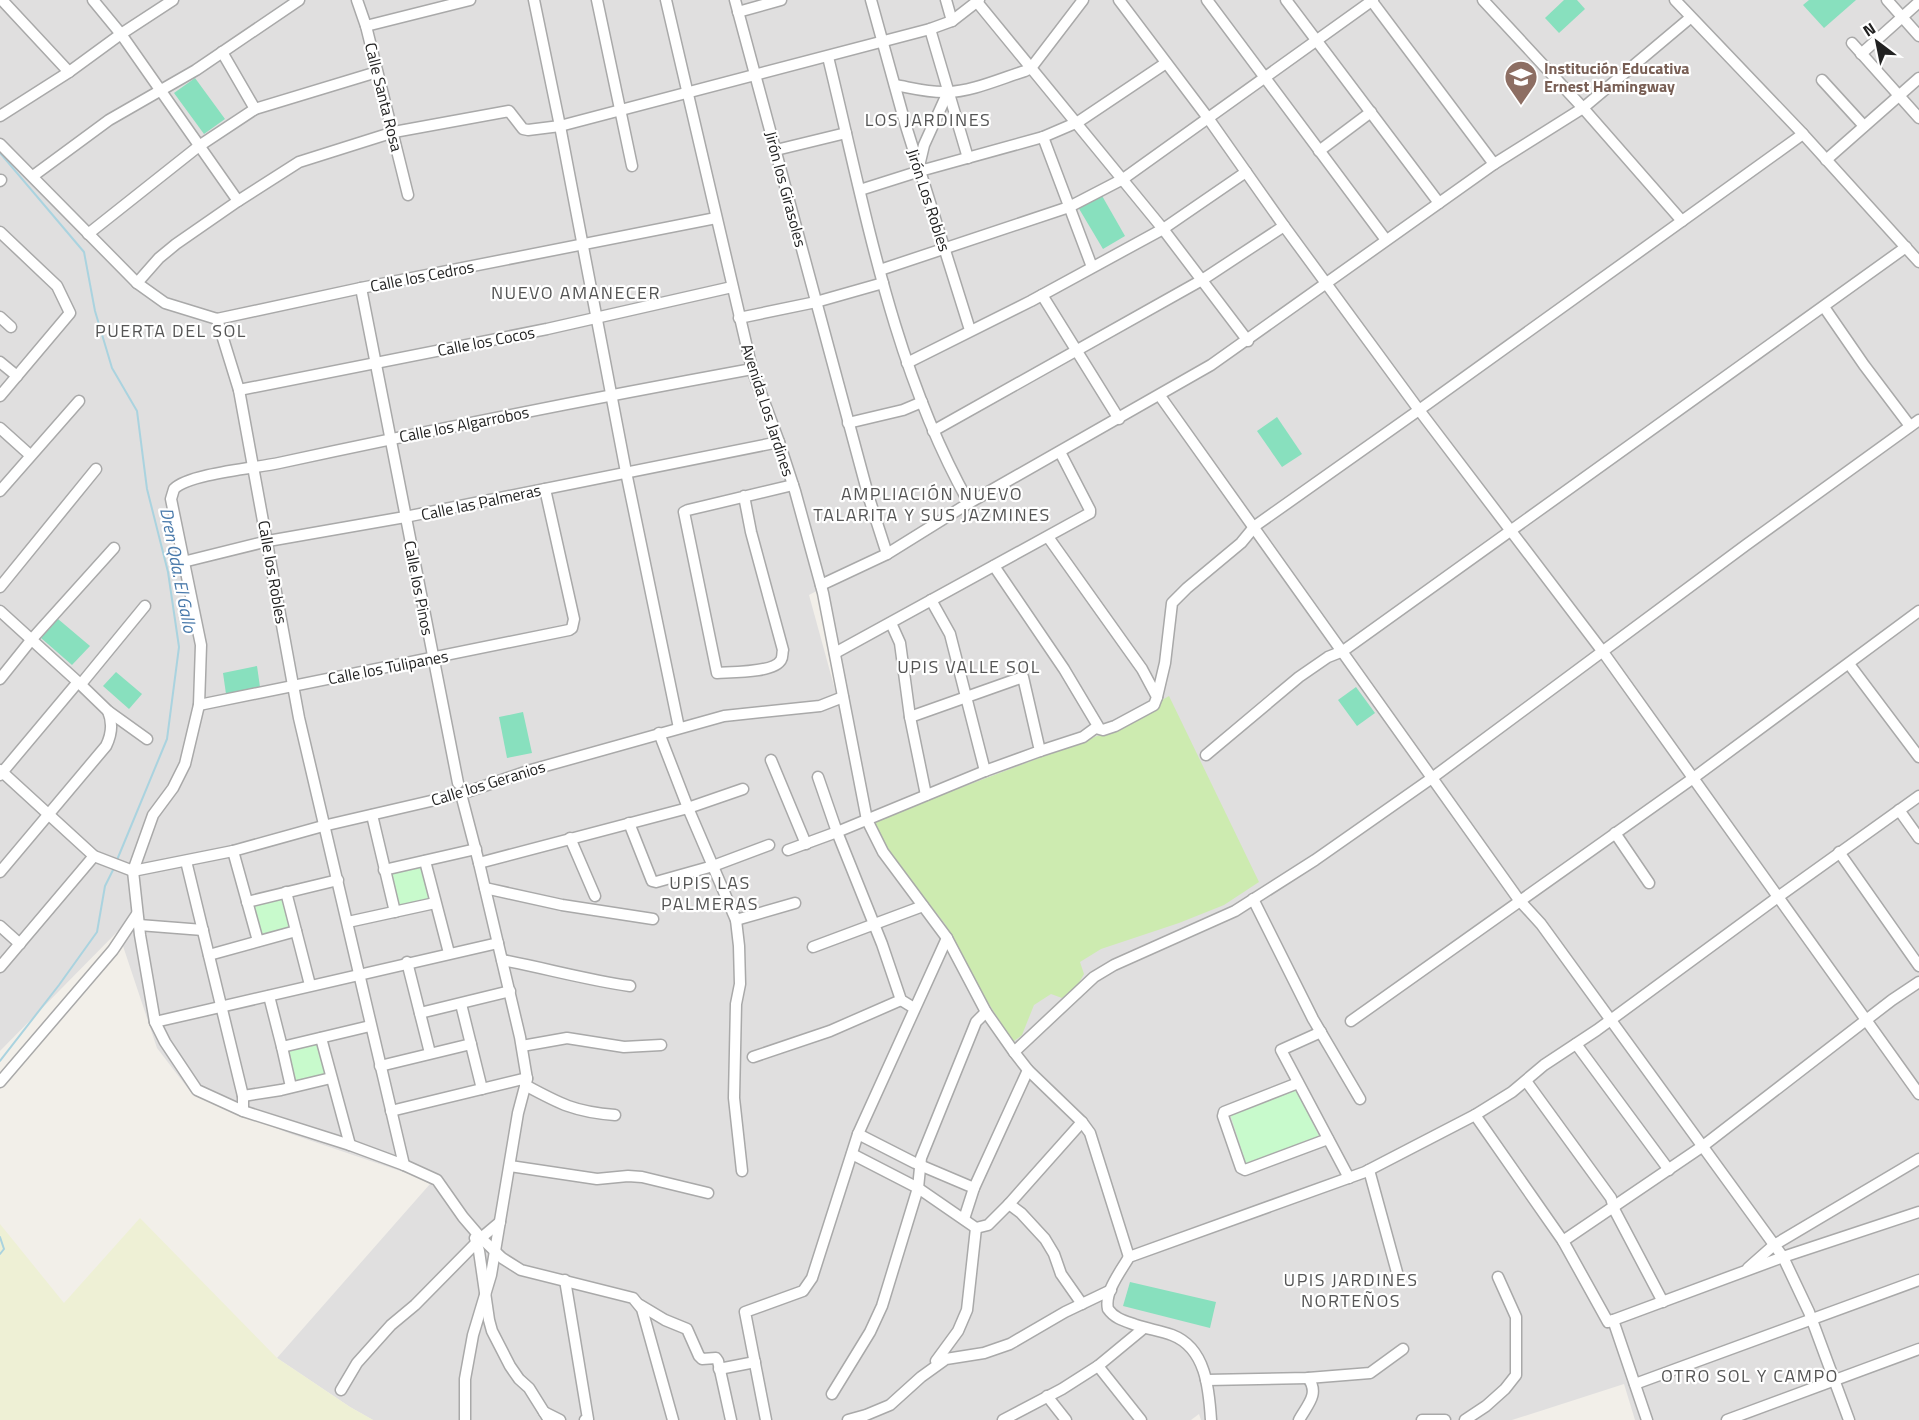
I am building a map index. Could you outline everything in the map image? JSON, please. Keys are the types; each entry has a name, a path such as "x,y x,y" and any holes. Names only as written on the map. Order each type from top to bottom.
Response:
{"street":[{"path":"2,0 69,72"},
{"path":"93,0 121,34 159,92 238,201"},
{"path":"0,116 69,72 172,0"},
{"path":"33,176 109,120 159,92 299,0"},
{"name":"Calle Santa Rosa","path":"357,0 394,132 408,195"},
{"path":"366,26 429,5 470,0"},
{"path":"534,0 626,472 679,728"},
{"path":"597,0 632,166"},
{"name":"Avenida Los Jardines","path":"666,0 752,369 793,485 820,585 867,820 883,852 947,938 986,1012 1014,1052 1028,1070 1082,1122 1090,1133 1129,1257"},
{"name":"Jirón los Girasoles","path":"735,0 848,423 887,554"},
{"path":"738,12 781,0"},
{"name":"Jirón Los Robles","path":"871,0 919,169 970,330"},
{"path":"946,0 952,21"},
{"path":"895,85 948,93 1031,68 1083,0"},
{"path":"1119,0 1208,118 1419,410 1603,652 1865,1021 1914,1078 1919,1095"},
{"path":"1207,0 1386,240"},
{"path":"1286,0 1439,202"},
{"path":"880,270 1070,207 1123,179 1372,0 1494,164"},
{"path":"1483,0 1583,108 1682,221"},
{"path":"1675,0 1803,134 1919,262"},
{"path":"1887,0 1919,36"},
{"path":"137,284 159,258 176,244 299,162 394,132 509,111 523,129 560,126 930,29 952,21 978,1 1163,229 1248,341"},
{"path":"1861,54 1919,2"},
{"path":"820,585 887,554 969,503 1160,396 1248,341 1439,202 1583,108 1690,18"},
{"path":"930,29 968,158"},
{"path":"1852,43 1919,118"},
{"path":"222,52 255,109"},
{"path":"828,57 896,334 945,462 969,503"},
{"path":"860,190 919,169 1043,137 1078,122 1166,63"},
{"path":"88,234 200,146 255,109 377,72"},
{"path":"1826,160 1919,78"},
{"path":"1822,80 1864,126"},
{"path":"919,169 924,145 948,93"},
{"path":"1319,151 1371,112"},
{"path":"776,150 846,133"},
{"path":"1096,728 1103,730 1115,726 1154,705 1165,663 1172,603 1241,543 1255,526 1803,134"},
{"path":"1043,137 1092,267"},
{"name":"Calle los Cedros","path":"0,144 137,284 165,303 217,319 361,288 716,218"},
{"path":"907,363 1042,295 1163,229 1246,172"},
{"path":"933,431 1202,280 1284,226"},
{"path":"0,232 57,285 70,313 0,396"},
{"path":"1206,754 1299,677 1328,657 1343,651 1906,247"},
{"path":"740,318 816,302 884,283"},
{"name":"Calle los Cocos","path":"239,390 596,318 732,287"},
{"name":"Calle los Pinos","path":"361,288 459,789 476,849 522,1046 526,1081 487,1294"},
{"path":"1042,295 1119,419"},
{"path":"1014,1052 1094,977 1114,965 1235,911 1315,861 1432,778 1915,423 1864,365 1824,307"},
{"path":"0,317 11,327"},
{"name":"Calle los Robles","path":"217,319 239,390 293,686 323,826 338,880 404,1165"},
{"path":"0,362 17,376"},
{"name":"Calle los Algarrobos","path":"183,562 171,499 174,489 189,480 752,369"},
{"path":"1160,396 1255,526 1519,900 1541,924 1783,1257 1811,1319 1849,1420"},
{"path":"0,491 79,401"},
{"path":"848,423 903,410 922,402"},
{"path":"0,428 30,455"},
{"name":"Calle las Palmeras","path":"183,562 268,541 405,517 779,442"},
{"path":"835,653 1090,513 1060,452"},
{"path":"0,587 96,469"},
{"path":"744,496 751,532 783,650 781,660 775,666 717,674 684,512 744,496 793,485"},
{"name":"Calle los Tulipanes","path":"199,705 562,633 572,628 573,623 545,489"},
{"path":"1048,537 1142,669 1157,698"},
{"path":"0,679 32,639 114,548"},
{"path":"183,562 201,645 199,705 185,764 173,788 153,815 133,871 137,914 155,1022 165,1042 197,1090 243,1111 350,1145 437,1180 479,1240 521,1270 625,1295 651,1313 687,1329 699,1356 702,1359 716,1358 731,1420"},
{"path":"994,566 1064,669 1098,726 1096,728"},
{"path":"931,600 950,634 986,771"},
{"path":"133,871 94,856 1,773 146,606"},
{"path":"0,611 108,711 147,739"},
{"path":"1351,1021 1692,779 1919,611"},
{"path":"891,623 900,643 910,717 926,795"},
{"path":"1849,664 1919,757"},
{"path":"910,717 1023,677 1040,751"},
{"name":"Calle los Geranios","path":"133,871 233,851 372,815 724,716 820,706 843,698"},
{"path":"0,872 106,746 112,720 108,711"},
{"path":"788,850 986,771 1083,737 1096,728"},
{"path":"659,733 736,920 740,984 736,1004 734,1098 742,1171"},
{"path":"771,760 806,844"},
{"path":"818,777 901,1000 914,1008"},
{"path":"479,863 688,808 743,789"},
{"path":"1211,1420 1206,1380 1202,1364 1194,1351 1182,1340 1172,1335 1144,1328 1112,1314 1107,1304 1111,1290 1129,1257 1370,1170 1475,1115 1512,1092 1544,1065 1919,796"},
{"path":"1899,810 1919,838"},
{"path":"372,815 395,912"},
{"path":"629,823 652,881 657,882 713,866 769,845"},
{"path":"1615,833 1649,883"},
{"path":"570,838 595,896"},
{"path":"384,870 476,849"},
{"path":"233,851 258,941"},
{"path":"1839,852 1919,966"},
{"path":"0,967 94,856"},
{"path":"186,861 243,1096 243,1111"},
{"path":"425,861 449,953"},
{"path":"247,902 338,880"},
{"path":"485,888 562,905 653,919"},
{"path":"286,892 310,985"},
{"path":"1252,899 1321,1032 1360,1099"},
{"path":"348,922 435,903"},
{"path":"736,920 795,903"},
{"path":"813,947 923,906"},
{"path":"0,1082 113,950 137,914"},
{"path":"139,925 203,930"},
{"path":"0,926 20,944"},
{"path":"209,955 297,931"},
{"path":"766,1420 746,1311 803,1291 812,1278 858,1134 947,938"},
{"path":"155,1022 407,962 498,943"},
{"path":"502,960 588,980 630,986"},
{"path":"407,962 430,1053"},
{"path":"1563,1241 1703,1146 1865,1021 1917,988"},
{"path":"420,1013 510,991"},
{"path":"269,996 291,1087"},
{"path":"753,1057 837,1029 901,1000"},
{"path":"461,1004 482,1089"},
{"path":"832,1394 876,1322 918,1188 921,1158 976,1022 986,1012"},
{"path":"282,1047 370,1026"},
{"path":"1321,1032 1281,1050 1349,1178"},
{"path":"321,1038 350,1145"},
{"path":"522,1046 567,1038 624,1047 661,1046"},
{"path":"380,1066 471,1044"},
{"path":"1576,1044 1669,1170"},
{"path":"964,1219 974,1188 1028,1070"},
{"path":"243,1096 331,1078"},
{"path":"391,1111 526,1081 576,1110 615,1115"},
{"path":"1526,1081 1611,1198 1663,1302"},
{"path":"1298,1083 1224,1112 1223,1116 1241,1168 1245,1170 1328,1139"},
{"path":"1475,1115 1563,1241 1608,1322 1783,1257 1919,1212"},
{"path":"976,1228 988,1225 1010,1204 1082,1122"},
{"path":"858,1134 974,1188"},
{"path":"852,1154 918,1188 976,1228"},
{"path":"1744,1271 1774,1245 1919,1159"},
{"path":"510,1166 597,1179 628,1176 708,1193"},
{"path":"1370,1170 1398,1276"},
{"path":"1010,1204 1045,1239 1054,1254 1061,1274 1082,1304"},
{"path":"341,1390 357,1363 384,1332 500,1222"},
{"path":"849,1420 866,1416 890,1405 940,1357 967,1310 976,1228"},
{"path":"479,1240 489,1320 501,1352 519,1379 529,1388 546,1416 560,1420"},
{"path":"1465,1420 1486,1406 1505,1389 1516,1375 1516,1317 1498,1277"},
{"path":"565,1280 588,1419 585,1420"},
{"path":"1635,1384 1919,1280"},
{"path":"921,1377 946,1359 984,1353 1011,1344 1111,1290"},
{"path":"465,1420 465,1379 473,1335 487,1294"},
{"path":"638,1303 642,1309 673,1420"},
{"path":"1613,1320 1647,1420"},
{"path":"1003,1420 1098,1366 1144,1328"},
{"path":"1206,1380 1308,1378 1370,1373 1402,1349"},
{"path":"1727,1420 1919,1349"},
{"path":"719,1369 755,1362"},
{"path":"1098,1366 1141,1420"},
{"path":"1299,1420 1313,1398 1314,1391 1308,1378"},
{"path":"1047,1396 1066,1420"},
{"path":"1422,1420 1445,1420"}],"shaded area":[{"path":"0,0 1919,0 1919,1420 1635,1420 1624,1384 1512,1420 1201,1420 1199,1414 1191,1420 373,1420 277,1358 430,1184 415,1176 291,1134 193,1095 157,1048 118,931 0,1051","holes":["993,497 823,592 828,591 867,806 809,595"]}],"green space":[{"path":"1564,0 1577,0 1585,9 1559,33 1545,18"},
{"path":"1809,0 1856,0 1824,28 1803,5"},
{"path":"195,78 225,119 204,134 174,93"},
{"path":"1101,194 1125,236 1103,249 1078,207"},
{"path":"1277,417 1302,454 1282,467 1257,431"},
{"path":"58,619 90,646 72,665 41,638"},
{"path":"257,666 260,687 226,694 223,673"},
{"path":"116,672 142,694 129,709 103,686"},
{"path":"1356,687 1375,713 1357,726 1338,700"},
{"path":"1169,696 1259,882 1224,905 1101,949 1080,962 1084,974 1076,988 1062,998 1051,994 1034,1005 1022,1035 1013,1042 987,1001 945,924 882,843 873,821 1105,733"},
{"path":"523,712 532,753 507,758 499,717"},
{"path":"422,865 430,898 396,906 388,873"},
{"path":"284,895 293,928 260,936 251,903"},
{"path":"320,1042 328,1076 295,1084 287,1050"},
{"path":"1296,1089 1319,1136 1246,1164 1230,1114"},
{"path":"140,1218 277,1358 373,1420 0,1420 0,1224 64,1303"},
{"path":"1130,1282 1216,1302 1210,1328 1123,1306"}],"waterway":[{"name":"Dren Qda. El Gallo","path":"0,153 84,252 95,311 112,368 137,411 147,489 168,572 179,647 167,739 117,860"},
{"name":"Dren Qda. El Gallo","path":"0,1061 97,932 105,886 114,868"},
{"name":"Dren Qda. El Gallo","path":"0,1237 4,1249 0,1254"}],"place":[{"name":"Institución Educativa Ernest Hamingway","path":"1521,106"}],"district":[{"name":"LOS JARDINES","path":"928,120"},
{"name":"NUEVO AMANECER","path":"576,293"},
{"name":"PUERTA DEL SOL","path":"171,331"},
{"name":"AMPLIACIÓN NUEVO TALARITA Y SUS JAZMINES","path":"932,504"},
{"name":"UPIS VALLE SOL","path":"969,667"},
{"name":"UPIS LAS PALMERAS","path":"710,893"},
{"name":"UPIS JARDINES NORTEÑOS","path":"1351,1290"},
{"name":"OTRO SOL Y CAMPO","path":"1750,1376"}]}
